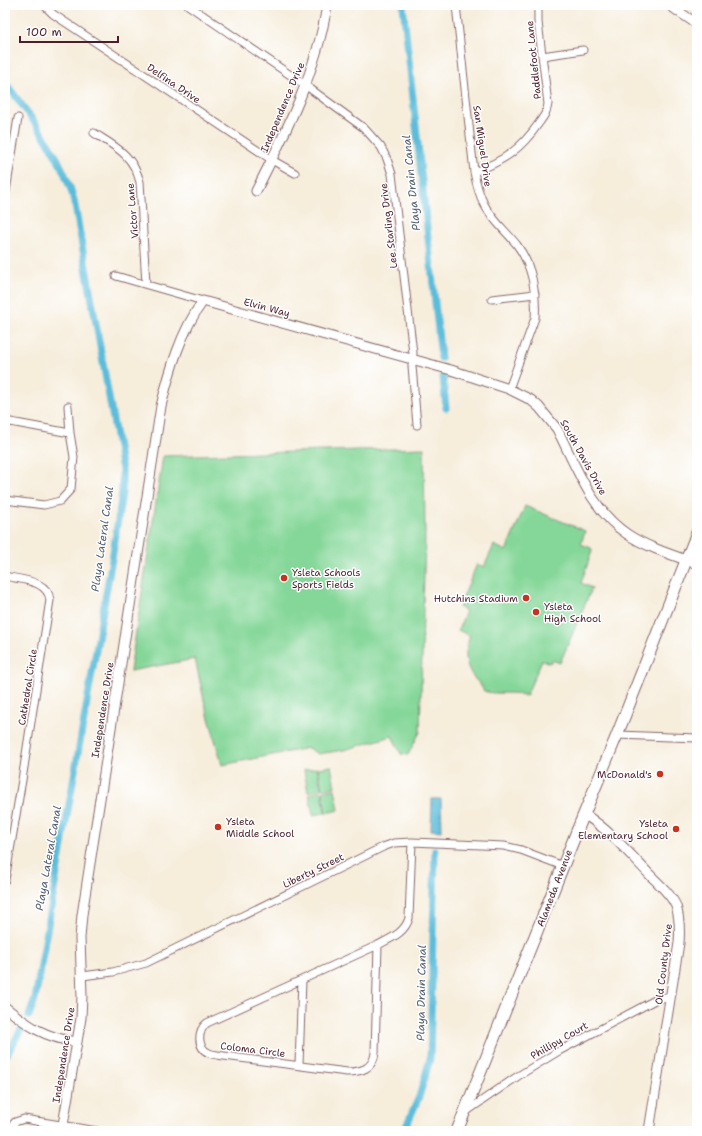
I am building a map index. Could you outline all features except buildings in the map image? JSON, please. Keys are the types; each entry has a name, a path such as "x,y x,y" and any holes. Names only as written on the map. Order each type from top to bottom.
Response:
{"main road":[{"name":"Alameda Avenue","path":"457,1131 516,987 584,814 618,735 697,533"}],"street":[{"name":"Delfina Drive","path":"44,5 53,14 272,160 295,173"},
{"name":"Lee Starling Drive","path":"188,5 364,128 381,147 387,159 392,182 413,353 417,425"},
{"name":"Independence Drive","path":"256,191 272,160 305,86 322,30 327,5"},
{"name":"San Miguel Drive","path":"456,5 474,172 477,187 484,205 495,221 516,244 525,259 532,276 535,294 535,318 509,389"},
{"name":"Paddlefoot Lane","path":"474,172 491,166 509,156 526,140 545,114 548,104 538,22 538,5"},
{"path":"669,5 697,24"},
{"path":"542,56 583,50"},
{"path":"5,196 18,118"},
{"name":"Victor Lane","path":"94,133 121,150 130,159 138,175 141,190 146,284"},
{"name":"Elvin Way","path":"116,276 413,360"},
{"path":"492,298 535,294"},
{"name":"Independence Drive","path":"62,1128 81,1018 82,976 80,938 83,908 161,406 169,375 177,353 185,334 203,301"},
{"name":"South Davis Drive","path":"413,360 451,370 509,389 531,400 551,420 557,429 592,498 608,518 638,540 697,564"},
{"path":"5,500 44,505 60,501 70,489 74,457 68,406"},
{"path":"5,421 70,433"},
{"name":"Cathedral Circle","path":"5,576 42,585 50,594 50,600 5,880"},
{"path":"618,735 697,738"},
{"name":"Old County Drive","path":"584,814 597,822 616,840 663,889 675,905 679,918 680,929 649,1131"},
{"name":"Liberty Street","path":"82,976 113,972 146,963 394,843 412,842 504,846 521,850 563,866"},
{"name":"Coloma Circle","path":"378,945 375,1053 372,1062 366,1069 357,1072 347,1072 210,1053 204,1050 200,1044 200,1035 208,1023 400,934 408,924 409,918 412,842"},
{"path":"299,1065 302,980"},
{"name":"Phillipy Court","path":"464,1113 518,1076 559,1051 655,1000 670,996"},
{"path":"5,1007 34,1029 48,1036 76,1042"},
{"path":"7,1131 15,1122 24,1119 62,1128 97,1131"}],"green space":[{"name":"Ysleta Schools Sports Fields","path":"424,448 425,534 420,732 408,755 401,754 392,736 344,750 318,754 308,748 222,765 204,700 195,659 130,671 163,456"},
{"name":"Hutchins Stadium","path":"525,506 585,531 581,544 591,548 592,551 581,583 592,588 560,663 552,660 550,663 542,660 526,696 515,693 494,693 484,691 468,668 466,653 470,636 458,630 466,611 459,607 477,564 484,567 494,545 506,551"},
{"path":"331,766 335,787 322,789 318,768"},
{"path":"317,768 321,789 308,792 304,770"},
{"path":"335,789 339,810 326,813 323,791"},
{"path":"322,791 325,813 313,815 309,794"}],"water":[{"path":"432,799 441,799 442,831 431,830"}],"waterway":[{"name":"Playa Drain Canal","path":"403,5 441,358"},
{"name":"Playa Lateral Canal","path":"5,82 36,124 54,153 69,184 74,200 122,470 122,493 112,559 35,999 29,1016"},
{"name":"Playa Drain Canal","path":"443,377 446,408"},
{"name":"Playa Drain Canal","path":"404,1131 419,1097 430,1059 435,850"},
{"name":"Playa Lateral Canal","path":"5,1058 22,1028"}],"place":[{"name":"Ysleta Schools Sports Fields","path":"284,578"},
{"name":"Hutchins Stadium","path":"526,598"},
{"name":"Ysleta High School","path":"536,612"},
{"name":"McDonald's","path":"660,774"},
{"name":"Ysleta Middle School","path":"218,827"},
{"name":"Ysleta Elementary School","path":"676,829"}]}
